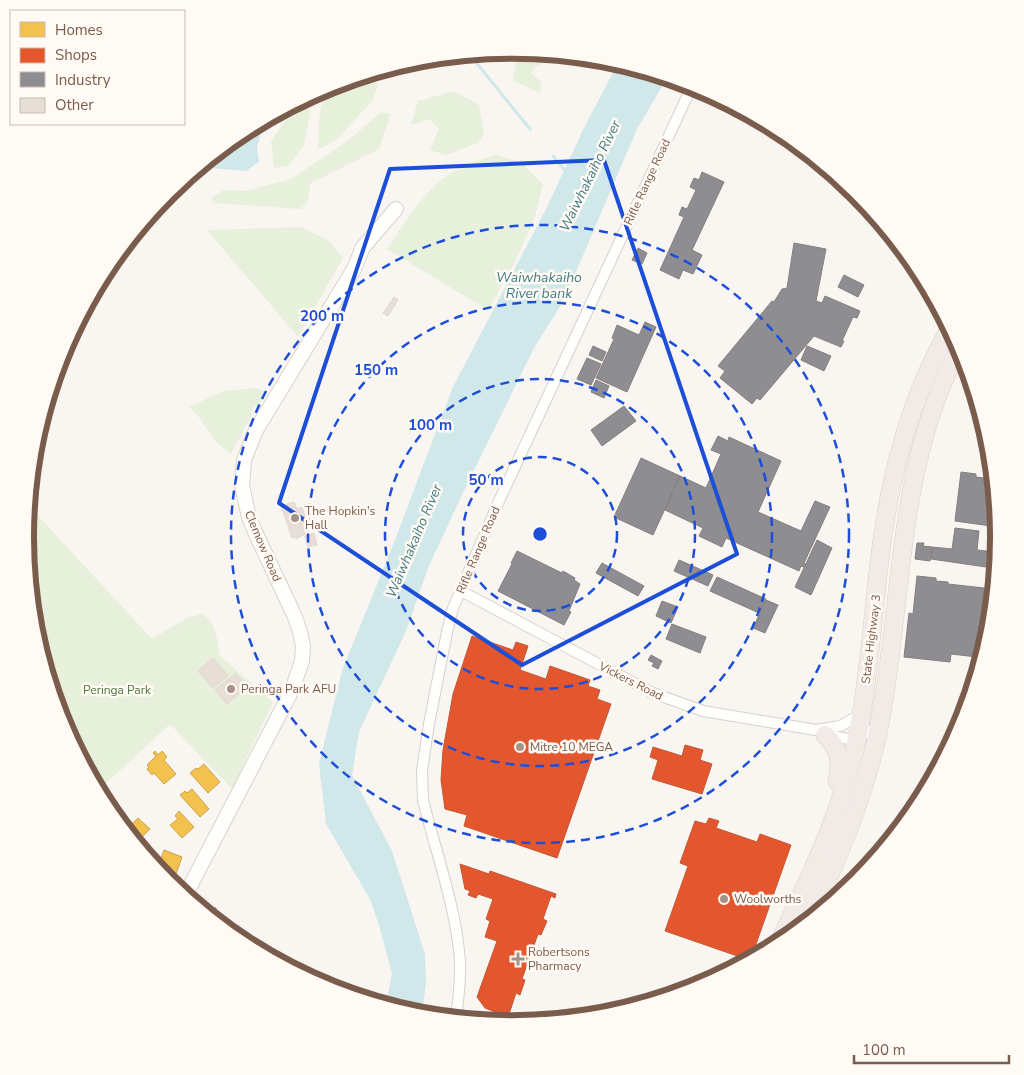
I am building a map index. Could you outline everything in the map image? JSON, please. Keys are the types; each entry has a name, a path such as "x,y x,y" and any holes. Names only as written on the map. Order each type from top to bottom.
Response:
{"highway":[{"name":"State Highway 3","path":"785,930 821,850 847,780 862,714 879,565 892,482 905,431 917,396 946,336"},
{"name":"State Highway 3","path":"815,907 831,873 866,781 879,726 886,683 901,554 913,479 929,419 943,381 955,357"},
{"path":"821,732 836,749 840,765 825,818 821,850"}],"street":[{"name":"Rifle Range Road","path":"457,1013 460,987 454,916 423,800 421,785 429,724 447,632 454,608 499,501 688,94"},
{"name":"Clemow Road","path":"189,889 292,690 302,661 303,646 295,617 256,534 244,501 242,486 244,460 256,430 354,269 363,247 396,209"},
{"name":"Vickers Road","path":"461,591 653,693 703,711 821,732 849,739 879,726"},
{"name":"Vickers Road","path":"821,732 840,726 862,714"}],"highlighted area":[{"path":"604,160 737,554 522,665 279,503 390,169"}],"green space":[{"path":"514,59 546,60 535,67 531,73 541,82 541,93 513,81 516,62"},
{"path":"375,80 378,84 373,100 337,139 318,150 322,105 325,98 358,85"},
{"path":"454,91 479,105 484,134 478,143 446,155 430,150 439,129 430,119 411,125 418,101"},
{"path":"309,105 310,114 304,145 288,166 274,168 271,141 289,115"},
{"path":"381,112 391,114 379,149 311,183 307,203 300,209 213,203 212,197 224,190 246,191 291,179 349,140"},
{"path":"496,155 522,163 543,184 534,220 515,262 488,310 387,249 418,205 440,181 474,162"},
{"path":"301,227 328,240 343,258 298,337 207,230"},
{"path":"255,388 267,392 258,406 255,406 251,411 252,415 231,454 214,440 199,417 189,407 224,391"},
{"name":"Peringa Park","path":"35,512 152,639 187,618 202,614 211,622 217,638 220,656 273,702 232,789 170,724 103,786 70,721 50,661 38,600 35,569"}],"water":[{"name":"Waiwhakaiho River bank","path":"614,70 663,84 637,129 564,300 534,348 461,497 428,568 406,631 359,732 352,775 392,851 425,954 426,982 423,1008 419,1007 387,999 392,973 379,925 370,899 326,824 319,764 343,668 393,545 453,387 547,207 585,126"},
{"path":"262,130 257,147 259,162 246,171 209,168"}],"building: Homes":[{"path":"155,751 158,755 162,751 167,757 164,760 176,774 164,784 154,773 152,775 147,769 149,767 147,765 156,756 153,753"},
{"path":"204,764 220,782 208,793 190,773"},
{"path":"192,789 209,809 200,817 180,795"},
{"path":"179,811 194,827 182,838 170,825 178,819 175,816"},
{"path":"138,818 150,829 141,838 130,825"},
{"path":"164,850 182,857 176,874 170,872 160,861"}],"building: Shops":[{"name":"Mitre 10 MEGA","path":"472,636 513,650 516,642 528,646 520,670 546,679 550,666 590,680 588,686 600,690 597,699 611,704 557,858 464,826 467,815 445,809 441,780 443,750 453,694"},
{"path":"685,745 703,750 700,760 712,764 702,794 652,779 658,760 650,757 653,747 682,756"},
{"name":"Woolworths","path":"709,818 719,821 716,828 757,842 760,834 791,845 755,947 752,951 741,957 665,931 688,866 680,863 695,821 706,824"},
{"path":"460,864 489,874 490,871 556,894 555,898 551,896 543,919 547,921 541,935 538,934 522,979 525,980 520,995 516,993 508,1016 485,1008 477,997 497,941 485,937 490,921 486,919 493,899 478,894 476,898 468,895 470,891 465,889"}],"building: Industry":[{"path":"702,172 724,182 692,250 702,255 693,274 683,270 679,279 660,270 684,217 679,215 682,207 687,209 696,190 690,187 694,178 699,180"},
{"path":"794,243 826,249 816,301 822,303 825,296 860,311 857,318 853,317 841,347 814,336 760,400 757,398 752,404 720,378 725,371 718,366 772,301 774,302 782,289 787,288"},
{"path":"638,248 647,253 642,264 632,260"},
{"path":"844,275 864,285 858,297 838,287"},
{"path":"645,322 656,327 627,392 596,378 614,339 612,338 617,325 639,335"},
{"path":"593,346 606,352 602,361 589,355"},
{"path":"807,346 831,356 824,371 801,360"},
{"path":"587,358 601,364 591,385 577,379"},
{"path":"596,380 609,386 604,398 591,392"},
{"path":"624,406 636,421 602,446 591,430"},
{"path":"718,436 728,441 729,437 781,461 758,512 801,531 815,501 830,507 804,563 806,564 804,567 801,566 799,571 726,538 722,547 699,536 703,528 665,510 680,476 706,488 721,454 711,450"},
{"path":"641,458 680,476 653,535 614,517"},
{"path":"961,472 976,474 976,477 986,478 990,526 955,521"},
{"path":"955,528 979,531 977,550 990,551 989,567 931,559 932,547 952,549"},
{"path":"817,540 832,548 811,595 795,587"},
{"path":"917,543 924,543 923,546 932,547 930,561 915,559"},
{"path":"517,551 562,573 563,571 575,578 574,580 580,584 569,611 571,612 564,625 498,591"},
{"path":"679,560 713,575 708,586 674,571"},
{"path":"602,563 644,586 638,596 596,573"},
{"path":"917,576 936,578 936,581 948,582 948,584 984,588 979,641 975,657 951,654 950,662 904,657 909,613 913,614"},
{"path":"717,577 766,599 759,613 710,591"},
{"path":"766,600 778,605 765,633 753,628"},
{"path":"662,601 678,607 671,623 656,616"},
{"path":"672,624 706,637 700,653 666,639"},
{"path":"651,655 662,661 658,669 652,666 654,663 648,660"}],"building: Other":[{"path":"394,297 398,300 388,316 383,313"},
{"name":"The Hopkin's Hall","path":"294,502 297,509 302,507 309,527 303,529 305,534 296,539 295,537 292,538 281,506"},
{"path":"314,533 317,545 308,547 305,536"},
{"path":"213,658 228,676 213,688 198,671"},
{"name":"Peringa Park AFU","path":"236,673 247,687 227,704 215,690"}],"waterway":[{"path":"475,61 530,129"},
{"path":"553,156 566,172"}],"place":[{"name":"The Hopkin's Hall","path":"295,518"},
{"name":"Peringa Park AFU","path":"231,689"},
{"name":"Mitre 10 MEGA","path":"520,747"},
{"name":"Woolworths","path":"724,899"},
{"name":"Robertsons Pharmacy","path":"518,959"}],"water label":[{"name":"Waiwhakaiho River","path":"590,176"},
{"name":"Waiwhakaiho River","path":"414,541"}]}
